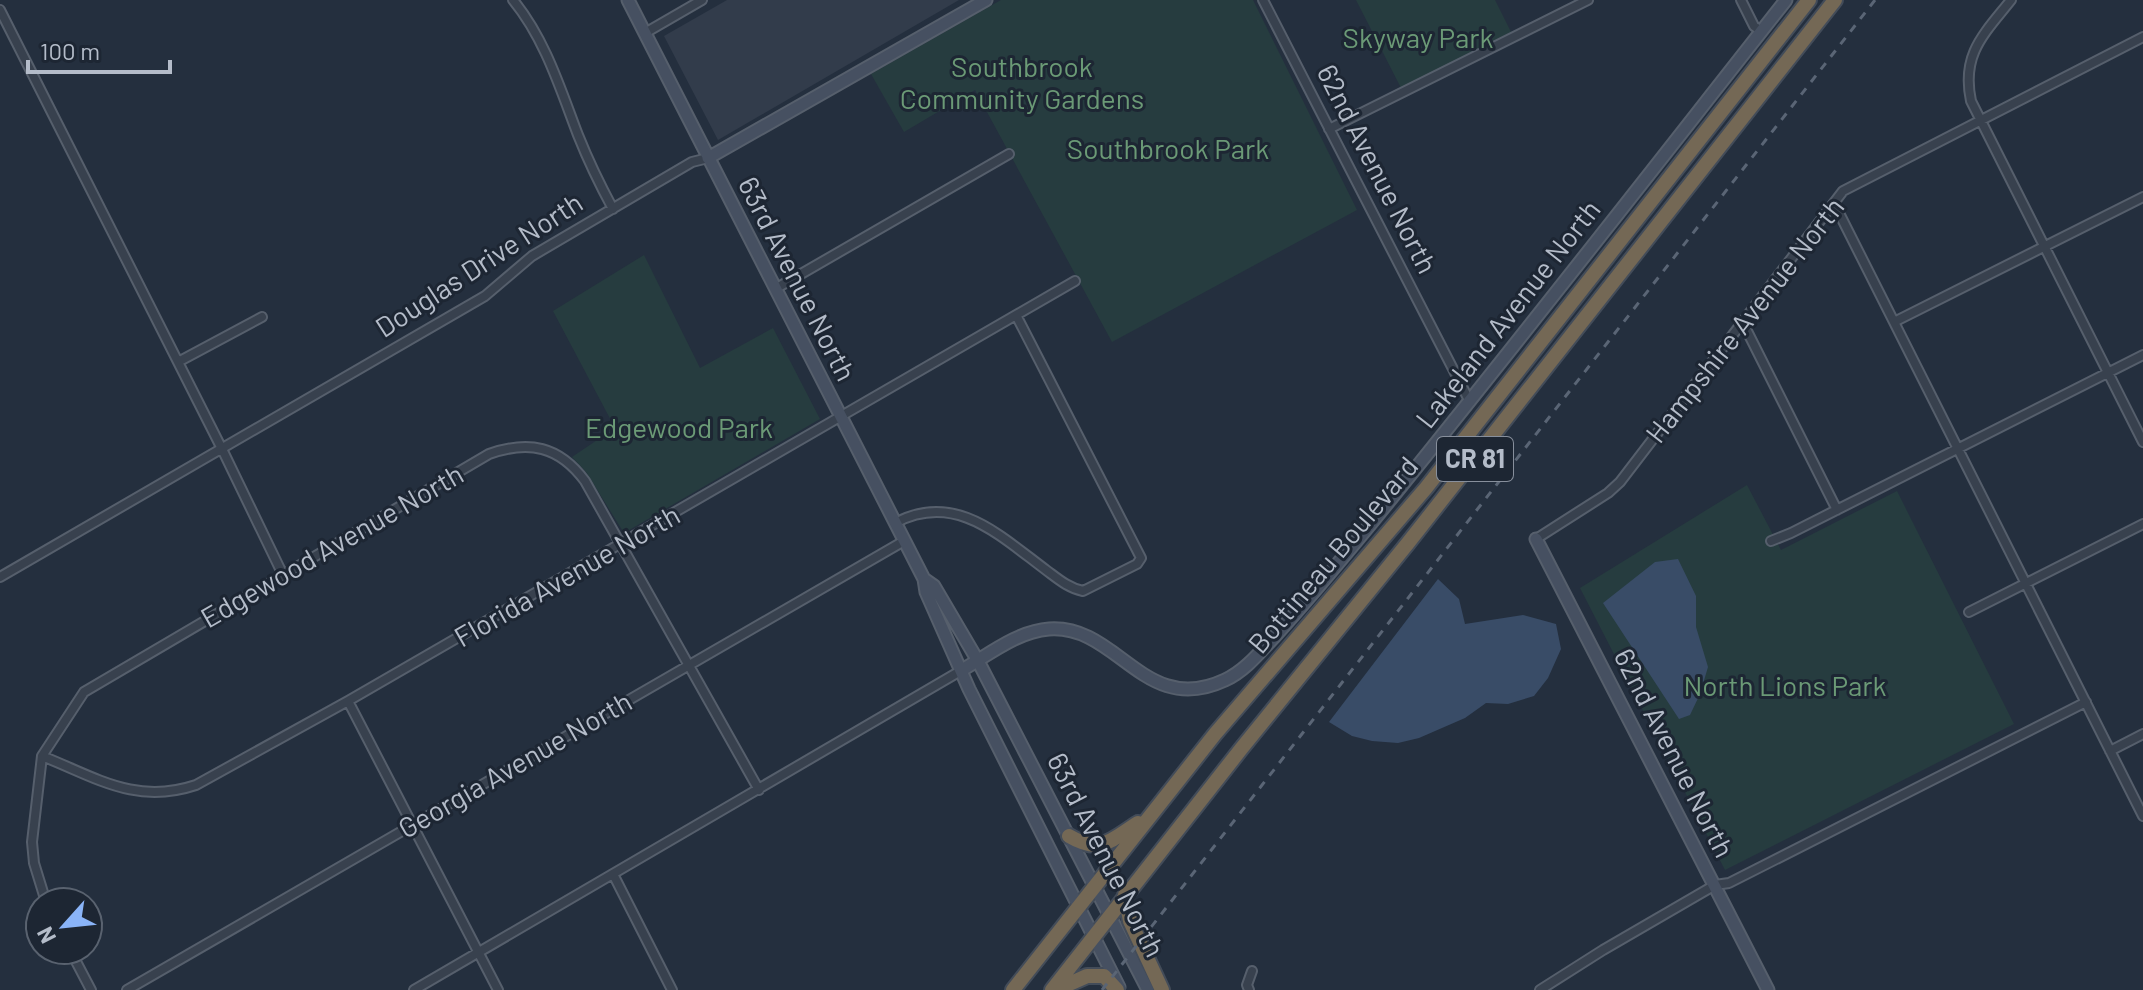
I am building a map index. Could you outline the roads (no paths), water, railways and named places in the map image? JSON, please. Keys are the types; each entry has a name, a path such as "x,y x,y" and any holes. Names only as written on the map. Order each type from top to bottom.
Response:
{"highway":[{"name":"Bottineau Boulevard","path":"1013,990 1215,734 1426,488 1809,0"},
{"name":"Bottineau Boulevard","path":"1054,990 1110,914 1408,543 1835,0"},
{"path":"1069,836 1083,844 1102,845 1149,816"},
{"path":"1125,895 1130,921 1162,990"},
{"path":"1054,990 1095,975 1104,976 1119,990"}],"street":[{"path":"513,0 534,30 551,63 588,158 613,209"},
{"name":"63rd Avenue North","path":"628,0 924,579 926,592 962,670 1119,990"},
{"path":"645,33 702,0"},
{"name":"Douglas Drive North","path":"0,577 485,296 532,256 692,162 708,158 986,0"},
{"name":"62nd Avenue North","path":"1263,0 1470,402"},
{"path":"1741,0 1754,26 1761,31"},
{"name":"Lakeland Avenue North","path":"962,670 1030,633 1060,629 1095,641 1162,684 1193,689 1229,678 1252,660 1316,591 1470,402 1786,0"},
{"path":"2011,0 1975,48 1967,79 1971,101 2143,442"},
{"path":"1329,129 1583,1"},
{"path":"0,10 283,575"},
{"name":"Hampshire Avenue North","path":"1536,539 1620,482 1843,191 2143,37"},
{"path":"73,156 86,153"},
{"path":"775,289 1009,154"},
{"path":"1894,322 2143,197"},
{"path":"1835,205 2143,816"},
{"name":"Florida Avenue North","path":"42,756 135,792 176,792 215,776 1075,281"},
{"path":"895,523 918,513 931,512 977,522 1065,584 1083,591 1137,564 1141,558 1016,315"},
{"path":"178,362 262,317"},
{"path":"1743,323 1837,510"},
{"path":"1771,541 2143,355"},
{"name":"Edgewood Avenue North","path":"42,756 84,692 489,454 519,447 549,451 574,467 759,790"},
{"path":"1969,612 2143,524"},
{"name":"62nd Avenue North","path":"1536,539 1768,990"},
{"name":"Georgia Avenue North","path":"127,990 904,541"},
{"name":"63rd Avenue North","path":"924,579 934,586 978,661 1148,990"},
{"path":"414,990 962,670"},
{"path":"348,701 498,990"},
{"path":"1540,990 1715,885 1729,883 2086,702"},
{"path":"2110,751 2143,734"},
{"path":"41,886 32,842 42,756"},
{"path":"613,874 672,990"},
{"path":"78,966 91,990"},
{"path":"1249,990 1247,985 1252,971"}],"water":[{"path":"1678,559 1696,596 1696,627 1708,667 1690,715 1679,719 1603,603 1655,562"},
{"path":"1438,579 1459,599 1465,624 1523,615 1556,624 1561,649 1548,678 1534,696 1508,704 1486,703 1465,718 1419,738 1398,743 1352,736 1329,722"}],"railway":[{"path":"1102,990 1875,0"}],"park label":[{"name":"Skyway Park","path":"1418,38"},
{"name":"Southbrook Community Gardens","path":"1022,83"},
{"name":"Southbrook Park","path":"1168,149"},
{"name":"Edgewood Park","path":"679,428"},
{"name":"North Lions Park","path":"1785,686"}]}
